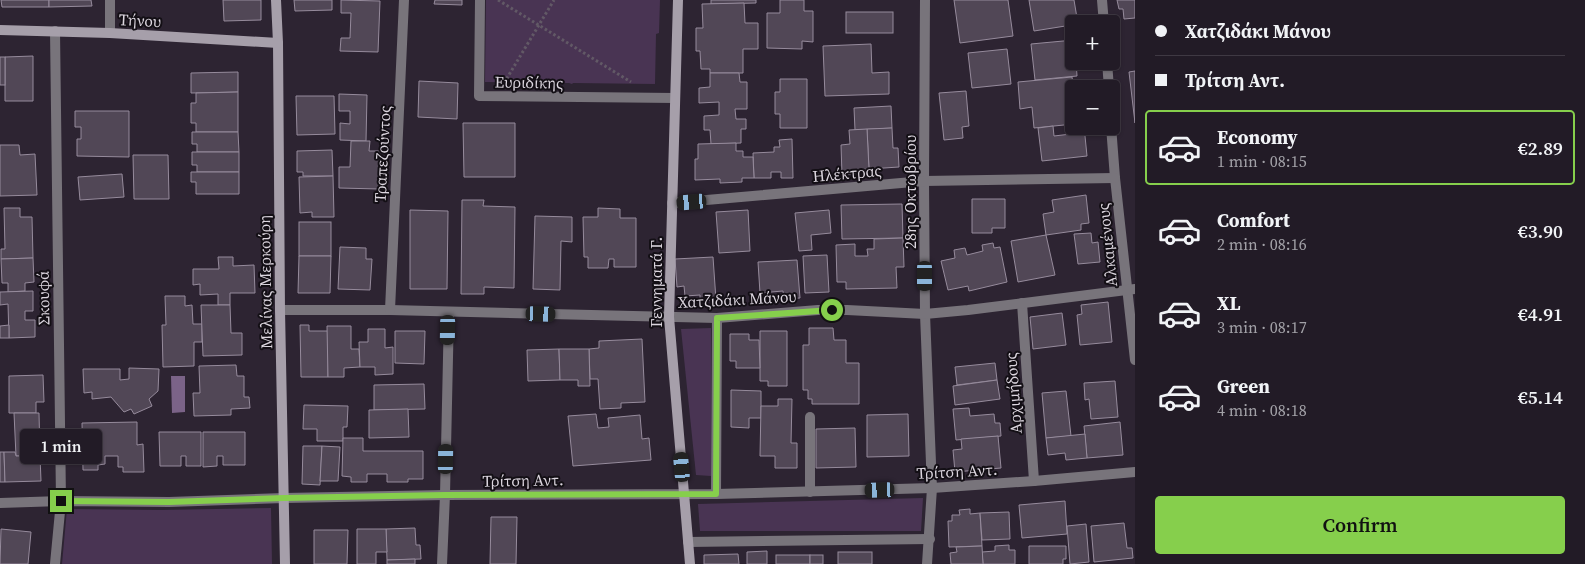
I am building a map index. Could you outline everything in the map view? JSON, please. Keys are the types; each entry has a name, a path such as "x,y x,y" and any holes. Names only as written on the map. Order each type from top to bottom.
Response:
{"street":[{"path":"110,0 110,33"},
{"name":"Μελίνας Μερκούρη","path":"276,0 285,564"},
{"name":"Τραπεζούντος","path":"390,310 404,0"},
{"name":"Ευριδίκης","path":"480,0 479,96 675,98"},
{"name":"Γεννηματά Γ.","path":"678,0 669,317 690,564"},
{"name":"28ης Οκτωβρίου","path":"925,0 925,314 932,488 927,564"},
{"path":"1102,0 1103,15"},
{"name":"Τήνου","path":"0,30 110,33 278,43"},
{"name":"Σκουφά","path":"54,564 61,501 55,31"},
{"name":"Αλκαμένους","path":"1112,135 1115,178 1131,290 1135,360"},
{"name":"Ηλέκτρας","path":"672,203 924,181 1115,178"},
{"name":"Χατζιδάκι Μάνου","path":"280,310 390,310 717,318 827,310 925,314 1131,290"},
{"name":"Αρχιμήδους","path":"1022,303 1034,482"},
{"path":"442,564 449,312"},
{"path":"716,494 717,318"},
{"path":"810,417 810,492"},
{"name":"Τρίτση Αντ.","path":"0,504 61,501 169,502 445,495 684,495 810,492 1034,482 1135,472"},
{"path":"688,542 930,539"}],"path":[{"path":"498,0 631,82"},
{"path":"495,96 554,0"}],"shaded area":[{"path":"486,0 660,0 659,33 656,34 655,84 485,82"},
{"path":"711,328 711,476 696,475 681,329"},
{"path":"171,376 185,376 185,412 172,413"},
{"path":"923,498 921,531 700,531 698,504"},
{"path":"271,508 272,564 62,564 67,509"}],"building":[{"path":"1,0 49,0 49,7 2,7"},
{"path":"49,0 91,0 92,6 49,7"},
{"path":"223,0 261,0 261,20 224,21"},
{"path":"294,0 332,0 332,10 295,11"},
{"path":"341,0 380,1 378,52 340,51 341,38 350,38 351,13 341,13"},
{"path":"435,0 462,0 462,5 434,4"},
{"path":"711,0 756,0 756,3 711,4"},
{"path":"780,0 804,0 804,11 813,11 813,42 802,41 802,49 767,48 767,13 780,13"},
{"path":"954,0 1008,0 1013,36 960,43"},
{"path":"1029,0 1074,0 1076,15 1065,15 1065,26 1034,31"},
{"path":"1117,0 1135,0 1135,18 1124,19 1123,9 1119,9"},
{"path":"744,3 745,23 758,23 758,49 743,49 743,73 710,73 710,69 701,69 700,51 696,51 696,28 703,28 702,4"},
{"path":"846,12 893,12 893,33 846,33"},
{"path":"1065,41 1065,70 1077,70 1077,76 1035,80 1031,44"},
{"path":"871,44 872,73 889,72 889,94 825,96 823,46"},
{"path":"1007,49 1011,84 972,88 968,53"},
{"path":"33,56 33,101 5,101 5,57"},
{"path":"0,57 5,57 5,85 0,85"},
{"path":"1135,71 1135,123 1129,72"},
{"path":"238,72 238,92 191,93 191,73"},
{"path":"710,73 739,73 740,82 747,82 747,109 735,109 736,119 746,119 746,129 741,129 741,143 711,144 710,130 704,130 704,116 719,115 719,102 699,103 699,88 710,87"},
{"path":"1072,77 1072,80 1065,80 1065,125 1034,128 1032,107 1020,109 1018,82"},
{"path":"780,79 807,79 807,128 780,128 780,114 775,114 775,92 780,92"},
{"path":"419,81 458,83 457,119 418,117"},
{"path":"966,91 969,126 962,127 963,138 944,140 939,93"},
{"path":"238,92 238,132 196,132 196,123 191,123 191,103 196,103 196,93"},
{"path":"339,94 367,95 366,141 340,140 340,123 350,124 350,111 339,111"},
{"path":"296,96 334,96 335,134 297,135"},
{"path":"891,106 892,128 855,130 854,108"},
{"path":"75,111 129,111 129,157 77,156 77,139 81,139 81,127 75,127"},
{"path":"463,123 515,123 515,177 464,177"},
{"path":"1053,126 1054,136 1085,135 1087,156 1042,161 1038,128"},
{"path":"892,128 893,148 898,148 899,167 869,169 867,129"},
{"path":"867,129 869,169 855,170 855,174 842,175 841,145 850,144 849,130"},
{"path":"192,132 238,132 239,152 197,152 197,144 192,144"},
{"path":"792,139 793,178 781,178 781,172 771,172 771,178 754,178 753,153 774,152 774,147 780,147 779,140"},
{"path":"351,141 370,141 369,151 380,151 379,189 339,188 339,167 350,167"},
{"path":"736,143 736,151 743,151 743,157 753,157 754,178 742,178 742,182 720,183 720,179 695,180 695,159 698,159 698,144"},
{"path":"0,145 19,145 20,155 35,154 37,195 0,196"},
{"path":"332,150 333,176 303,176 303,172 297,172 297,151"},
{"path":"192,152 239,152 239,172 197,172 197,165 192,165"},
{"path":"133,155 168,155 169,199 134,199"},
{"path":"191,172 239,172 239,194 196,194 196,182 191,182"},
{"path":"122,174 124,197 80,200 78,177"},
{"path":"333,176 334,217 312,217 312,212 300,213 299,177"},
{"path":"1086,195 1089,223 1081,224 1081,230 1046,235 1043,214 1054,212 1052,200"},
{"path":"972,199 1005,199 1005,228 992,228 992,233 972,233"},
{"path":"462,200 484,200 483,206 515,207 514,288 484,287 484,294 461,294"},
{"path":"902,204 903,238 842,239 841,205"},
{"path":"4,208 20,208 20,217 32,217 33,258 1,259 1,249 5,249"},
{"path":"598,208 620,209 620,218 636,218 636,267 614,267 614,259 609,259 608,268 588,268 588,257 584,257 583,217 598,217"},
{"path":"410,210 448,211 447,289 410,289"},
{"path":"748,210 750,251 719,253 716,212"},
{"path":"829,210 831,233 811,235 812,250 799,251 795,213"},
{"path":"535,216 572,217 572,242 561,241 560,290 533,289"},
{"path":"299,222 331,222 331,256 299,256"},
{"path":"1091,233 1092,243 1098,242 1100,262 1078,264 1074,234"},
{"path":"1046,235 1055,275 1018,282 1011,241"},
{"path":"903,238 904,267 896,267 897,288 846,289 846,282 837,282 836,245 855,244 855,256 868,256 867,249 874,249 874,239"},
{"path":"993,243 994,248 1000,247 1007,282 969,291 968,286 948,290 941,261 955,258 954,250 965,248 967,255 983,251 982,245"},
{"path":"340,247 366,248 366,259 372,259 370,290 338,289"},
{"path":"827,255 829,292 805,293 803,256"},
{"path":"299,256 331,256 330,293 298,293"},
{"path":"218,257 233,257 233,266 254,265 255,293 230,293 230,305 218,305 218,294 200,295 200,284 193,285 193,269 219,269"},
{"path":"713,257 716,300 700,301 700,295 685,296 684,286 677,287 675,259"},
{"path":"33,258 34,282 25,283 25,291 8,292 8,283 2,283 1,259"},
{"path":"797,260 800,298 784,299 783,291 760,293 758,262"},
{"path":"33,291 33,311 25,311 25,320 35,320 35,337 9,338 8,304 0,305 0,292"},
{"path":"165,296 185,296 185,306 192,305 193,324 202,324 202,342 194,342 194,366 163,367 162,325 166,325"},
{"path":"1108,302 1112,342 1080,345 1077,315 1082,314 1081,305"},
{"path":"201,305 230,305 231,333 242,333 242,355 203,356"},
{"path":"1062,313 1066,345 1033,349 1030,317"},
{"path":"9,325 9,338 0,338 0,326"},
{"path":"300,325 309,325 309,331 328,331 328,377 301,377"},
{"path":"327,326 351,326 351,349 359,349 360,367 344,368 344,377 328,377"},
{"path":"809,328 833,328 834,340 846,340 846,363 859,363 859,404 812,404 812,399 808,399 808,390 803,390 803,345 809,345"},
{"path":"368,329 385,329 385,348 393,347 393,374 375,375 375,367 360,367 359,342 368,342"},
{"path":"395,331 425,331 424,364 395,363"},
{"path":"760,331 787,331 787,386 768,386 768,381 760,381"},
{"path":"730,334 749,334 749,340 759,340 760,368 736,368 736,361 730,361"},
{"path":"642,339 645,402 621,403 621,408 600,409 598,379 590,379 589,349 599,348 599,341"},
{"path":"559,349 560,380 528,381 527,350"},
{"path":"559,349 589,349 590,386 578,386 578,380 560,380"},
{"path":"995,363 997,380 957,385 955,367"},
{"path":"236,365 237,376 244,376 244,397 249,397 250,408 231,409 231,415 194,416 193,393 200,393 199,366"},
{"path":"129,368 159,369 158,391 149,399 152,406 134,414 131,409 124,412 111,397 92,399 92,392 84,393 83,369 120,369 120,380 129,379"},
{"path":"43,375 44,402 36,402 36,413 9,413 9,376"},
{"path":"997,380 1000,399 955,405 953,386"},
{"path":"1115,381 1118,417 1091,419 1089,399 1085,400 1084,383"},
{"path":"424,384 425,409 374,410 374,385"},
{"path":"731,390 761,391 761,418 749,418 749,428 731,427"},
{"path":"1066,391 1071,436 1046,438 1042,393"},
{"path":"778,399 792,399 791,443 797,443 797,468 775,468 775,456 760,456 761,406 778,406"},
{"path":"304,405 348,406 347,427 343,427 343,441 317,441 317,429 303,429"},
{"path":"969,408 970,416 994,414 995,423 1000,423 1001,436 956,440 953,409"},
{"path":"408,409 409,437 369,438 369,410"},
{"path":"14,413 39,413 40,456 16,456"},
{"path":"596,414 598,428 609,427 608,418 640,415 642,439 649,438 651,460 573,466 568,416"},
{"path":"908,414 909,456 867,457 867,415"},
{"path":"137,422 137,445 143,444 144,472 123,472 123,467 118,467 118,456 105,456 105,464 98,465 98,470 83,470 82,423"},
{"path":"1120,422 1123,455 1087,458 1084,426"},
{"path":"855,428 856,467 816,468 816,429"},
{"path":"159,432 201,432 201,466 186,466 186,456 181,456 181,466 160,466"},
{"path":"203,432 245,432 245,465 223,465 223,456 217,456 217,466 203,467"},
{"path":"1085,434 1087,458 1066,460 1065,453 1048,455 1046,438"},
{"path":"998,436 1001,468 955,472 953,450 962,449 961,439"},
{"path":"343,438 363,438 363,451 423,451 423,479 408,479 408,482 387,482 387,474 367,474 367,482 351,482 351,477 342,476"},
{"path":"303,446 322,446 320,485 302,484"},
{"path":"322,446 340,447 338,481 320,481"},
{"path":"0,452 4,452 5,482 0,482"},
{"path":"4,452 15,452 16,456 40,456 41,481 5,482"},
{"path":"1065,501 1067,534 1022,538 1019,505"},
{"path":"970,509 970,514 980,513 982,546 949,547 948,521 952,521 952,515 960,515 959,510"},
{"path":"1009,512 1010,539 982,540 980,513"},
{"path":"491,517 517,517 516,564 490,564"},
{"path":"1124,523 1127,548 1132,548 1133,558 1094,562 1091,526"},
{"path":"1086,524 1089,562 1070,564 1067,526"},
{"path":"415,528 416,545 420,545 421,559 387,560 386,529"},
{"path":"1,529 31,532 28,564 0,564"},
{"path":"357,529 386,529 387,552 376,552 376,564 357,564"},
{"path":"314,530 348,530 347,564 314,564"},
{"path":"1009,545 1009,550 1015,550 1015,564 983,564 982,552 995,551 995,546"},
{"path":"982,546 983,564 951,564 950,553 957,552 956,547"},
{"path":"1029,546 1066,546 1066,559 1063,559 1063,564 1029,564"},
{"path":"767,551 767,564 747,564 747,552"},
{"path":"838,552 872,552 872,564 838,564"},
{"path":"738,554 739,564 704,564 704,555"},
{"path":"776,555 810,555 810,564 776,564"},
{"path":"810,555 823,555 823,564 810,564"},
{"path":"415,559 415,564 387,564 387,560"}],"route":[{"path":"61,501 169,502 445,495 716,494 717,318 832,310"}]}
